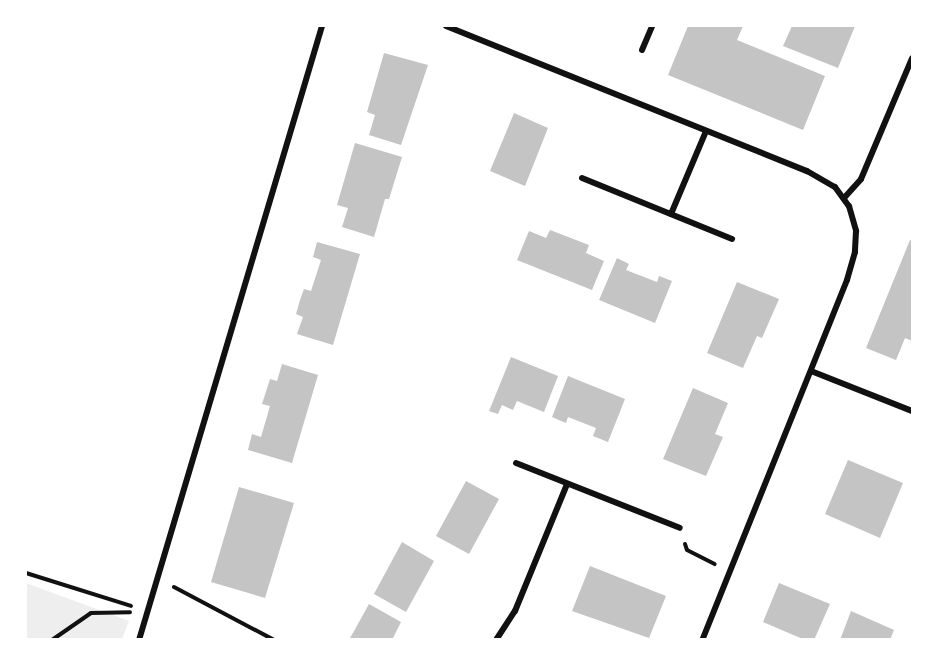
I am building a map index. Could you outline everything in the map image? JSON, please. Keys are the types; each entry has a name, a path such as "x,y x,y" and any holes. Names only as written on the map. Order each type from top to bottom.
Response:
{"street":[{"path":"139,639 149,612 322,26"},
{"path":"446,26 823,179 844,198 849,206 856,231 855,252 847,280 702,639"},
{"path":"642,50 652,26"},
{"path":"844,198 861,178 912,58"},
{"path":"671,213 706,131"},
{"path":"582,178 732,239"},
{"path":"811,371 912,411"},
{"path":"516,463 680,528"},
{"path":"496,639 515,611 567,484"}],"path":[{"path":"680,528 687,550 729,571"},
{"path":"26,573 149,612"},
{"path":"158,579 274,639"},
{"path":"52,639 91,613 149,612"}],"shaded area":[{"path":"26,583 129,621 122,639 26,639"}],"building":[{"path":"688,26 743,26 737,40 825,76 803,130 668,75"},
{"path":"792,26 855,26 838,68 783,46"},
{"path":"384,53 428,65 401,145 369,135 375,115 367,112"},
{"path":"514,113 548,128 525,186 490,171"},
{"path":"355,143 402,157 389,199 385,199 374,237 342,227 348,208 337,205"},
{"path":"550,230 589,245 586,253 604,261 592,290 517,260 529,231 546,238"},
{"path":"910,240 912,241 912,341 905,338 896,360 866,348"},
{"path":"317,242 360,254 333,345 297,334 303,317 296,314 300,300 304,289 311,291 321,260 313,257"},
{"path":"617,258 629,264 626,270 657,282 659,276 672,281 655,323 599,300"},
{"path":"737,282 779,299 762,338 757,336 743,368 707,353"},
{"path":"511,357 558,376 544,412 517,401 513,410 502,405 498,414 489,411"},
{"path":"282,364 318,375 292,463 248,450 252,434 261,437 270,406 262,404 270,379 277,381"},
{"path":"568,376 625,399 608,442 593,436 596,428 568,417 566,423 552,417"},
{"path":"693,388 728,403 715,434 723,437 706,476 663,459"},
{"path":"848,460 903,483 880,538 825,514"},
{"path":"466,481 499,499 469,554 436,536"},
{"path":"239,487 294,503 265,598 211,582"},
{"path":"402,542 434,561 406,612 374,594"},
{"path":"590,566 666,596 649,638 572,611"},
{"path":"779,583 830,604 814,640 805,640 763,622"},
{"path":"369,604 401,622 392,640 349,640"},
{"path":"851,611 894,630 890,640 840,640"}]}
